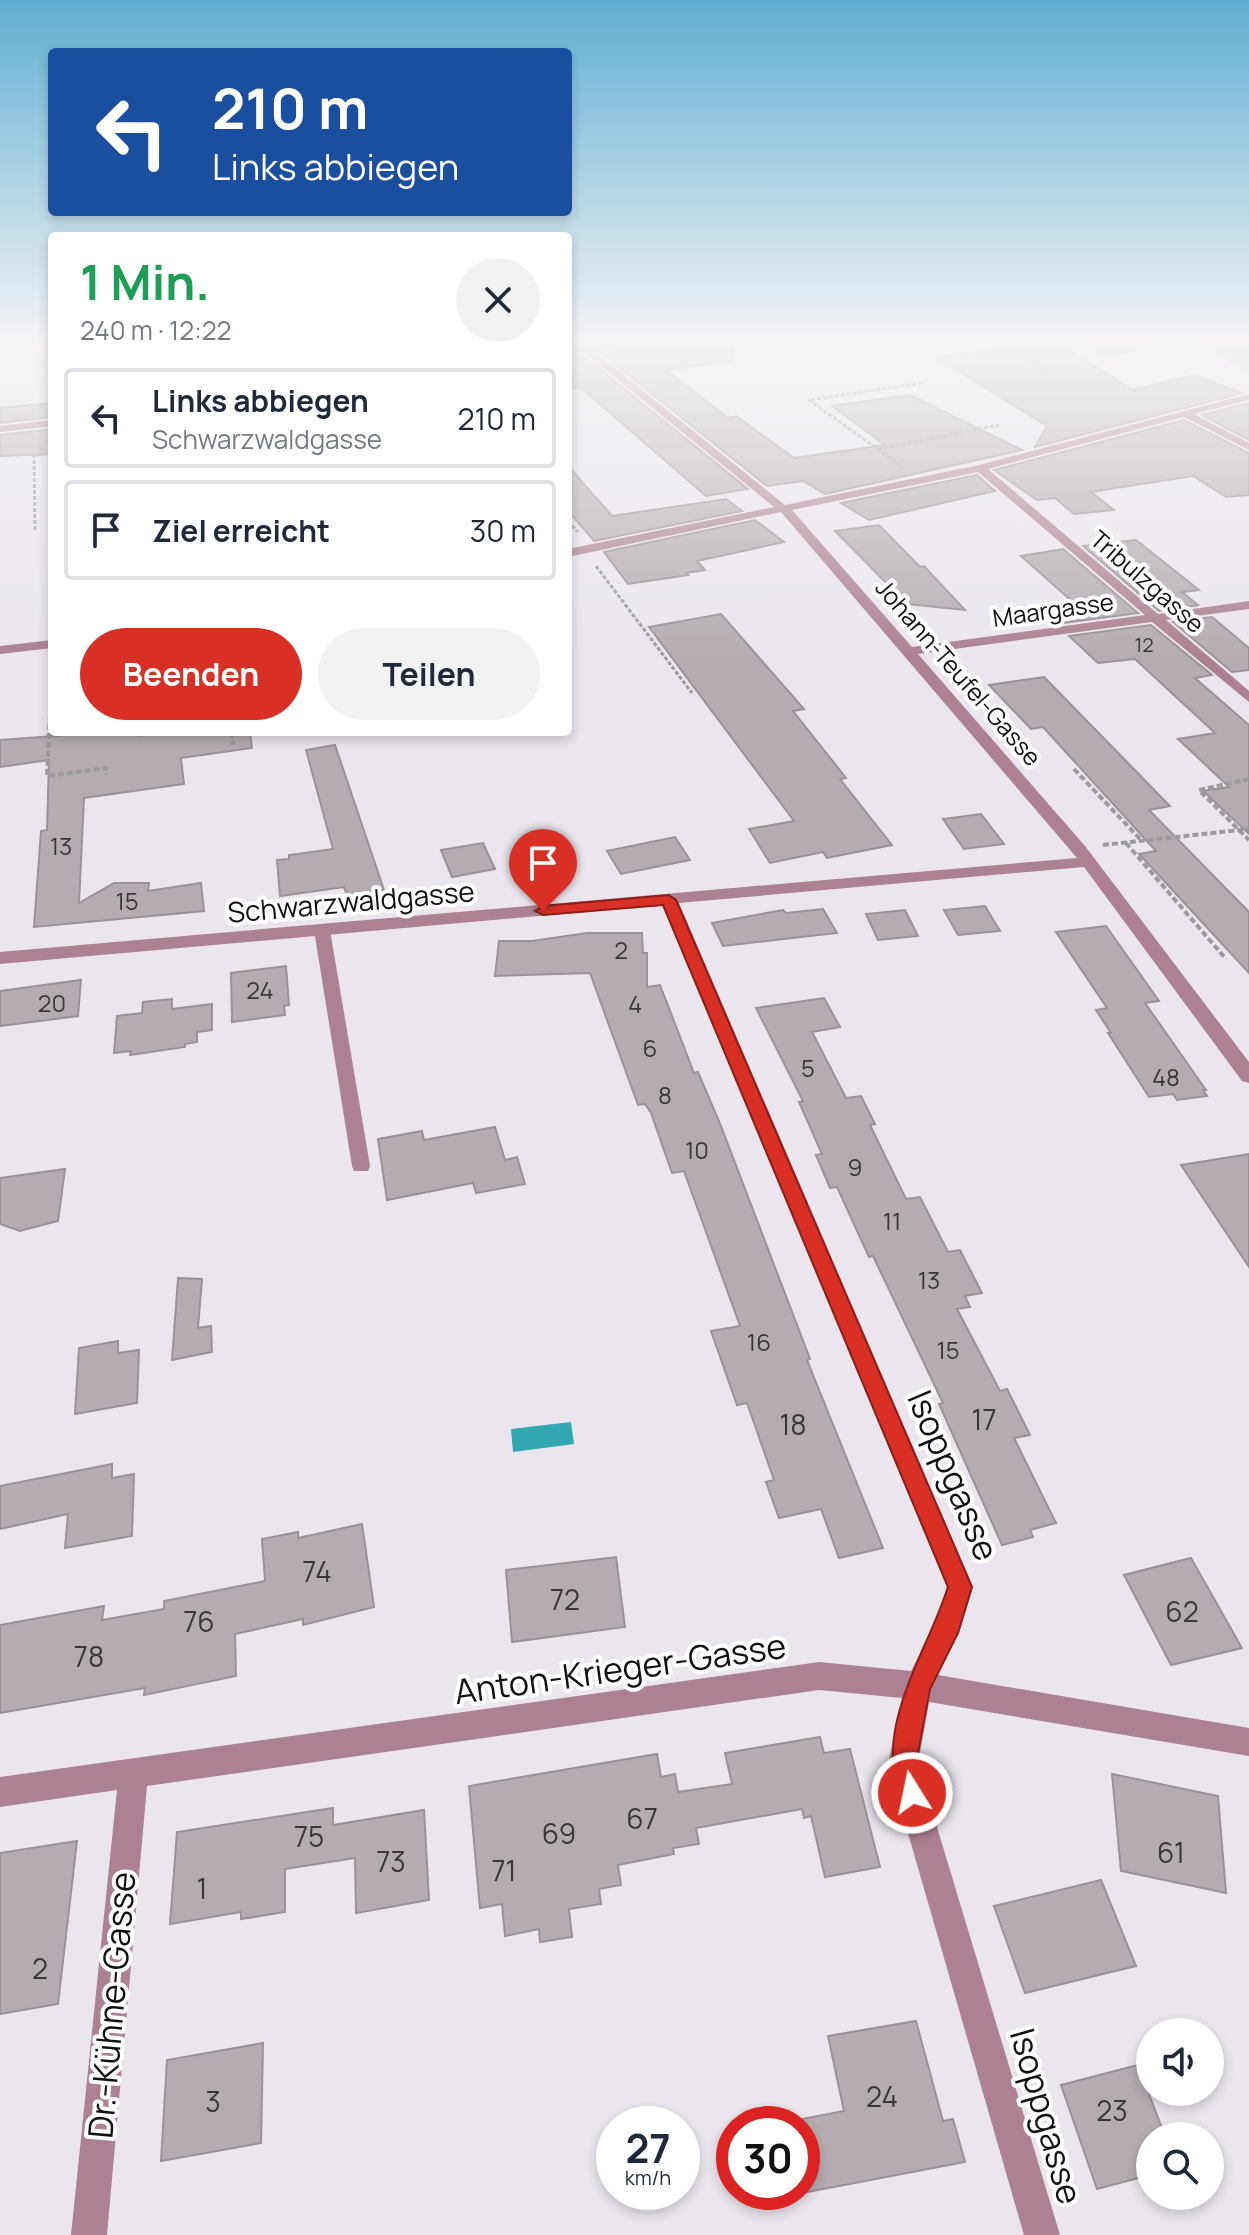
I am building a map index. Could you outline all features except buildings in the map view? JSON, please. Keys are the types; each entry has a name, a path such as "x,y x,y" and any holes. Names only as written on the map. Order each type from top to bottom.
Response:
{"street":[{"name":"Johann-Teufel-Gasse","path":"711,448 785,509 911,651 1084,856 1249,1076"},
{"path":"572,552 980,468 1055,448"},
{"name":"Tribulzgasse","path":"980,468 1249,698"},
{"name":"Maargasse","path":"911,651 1249,605"},
{"path":"0,650 48,644"},
{"name":"Schwarzwaldgasse","path":"0,958 669,900 1084,856"},
{"name":"Isoppgasse","path":"669,900 960,1587 945,1633 918,1686 903,1764 1042,2235"},
{"name":"Anton-Krieger-Gasse","path":"0,1792 819,1676 918,1686 1249,1742"},
{"name":"Dr.-Kühne-Gasse","path":"89,2235 133,1774"}],"lane":[{"path":"322,930 361,1166"}],"path":[{"path":"35,530 34,456 41,454 40,448"},
{"path":"878,449 921,480"},
{"path":"584,549 692,693"},
{"path":"48,736 47,776 106,768 106,775"},
{"path":"232,736 233,745"},
{"path":"1074,769 1141,841"},
{"path":"1249,779 1199,790 1249,840"},
{"path":"1084,856 1126,843 1249,829"},
{"path":"1126,843 1226,959"}],"water":[{"path":"571,1422 574,1444 513,1452 511,1429"}],"route":[{"path":"543,911 669,900 941,1541 960,1587 945,1633 918,1686 903,1764 912,1793"}]}
